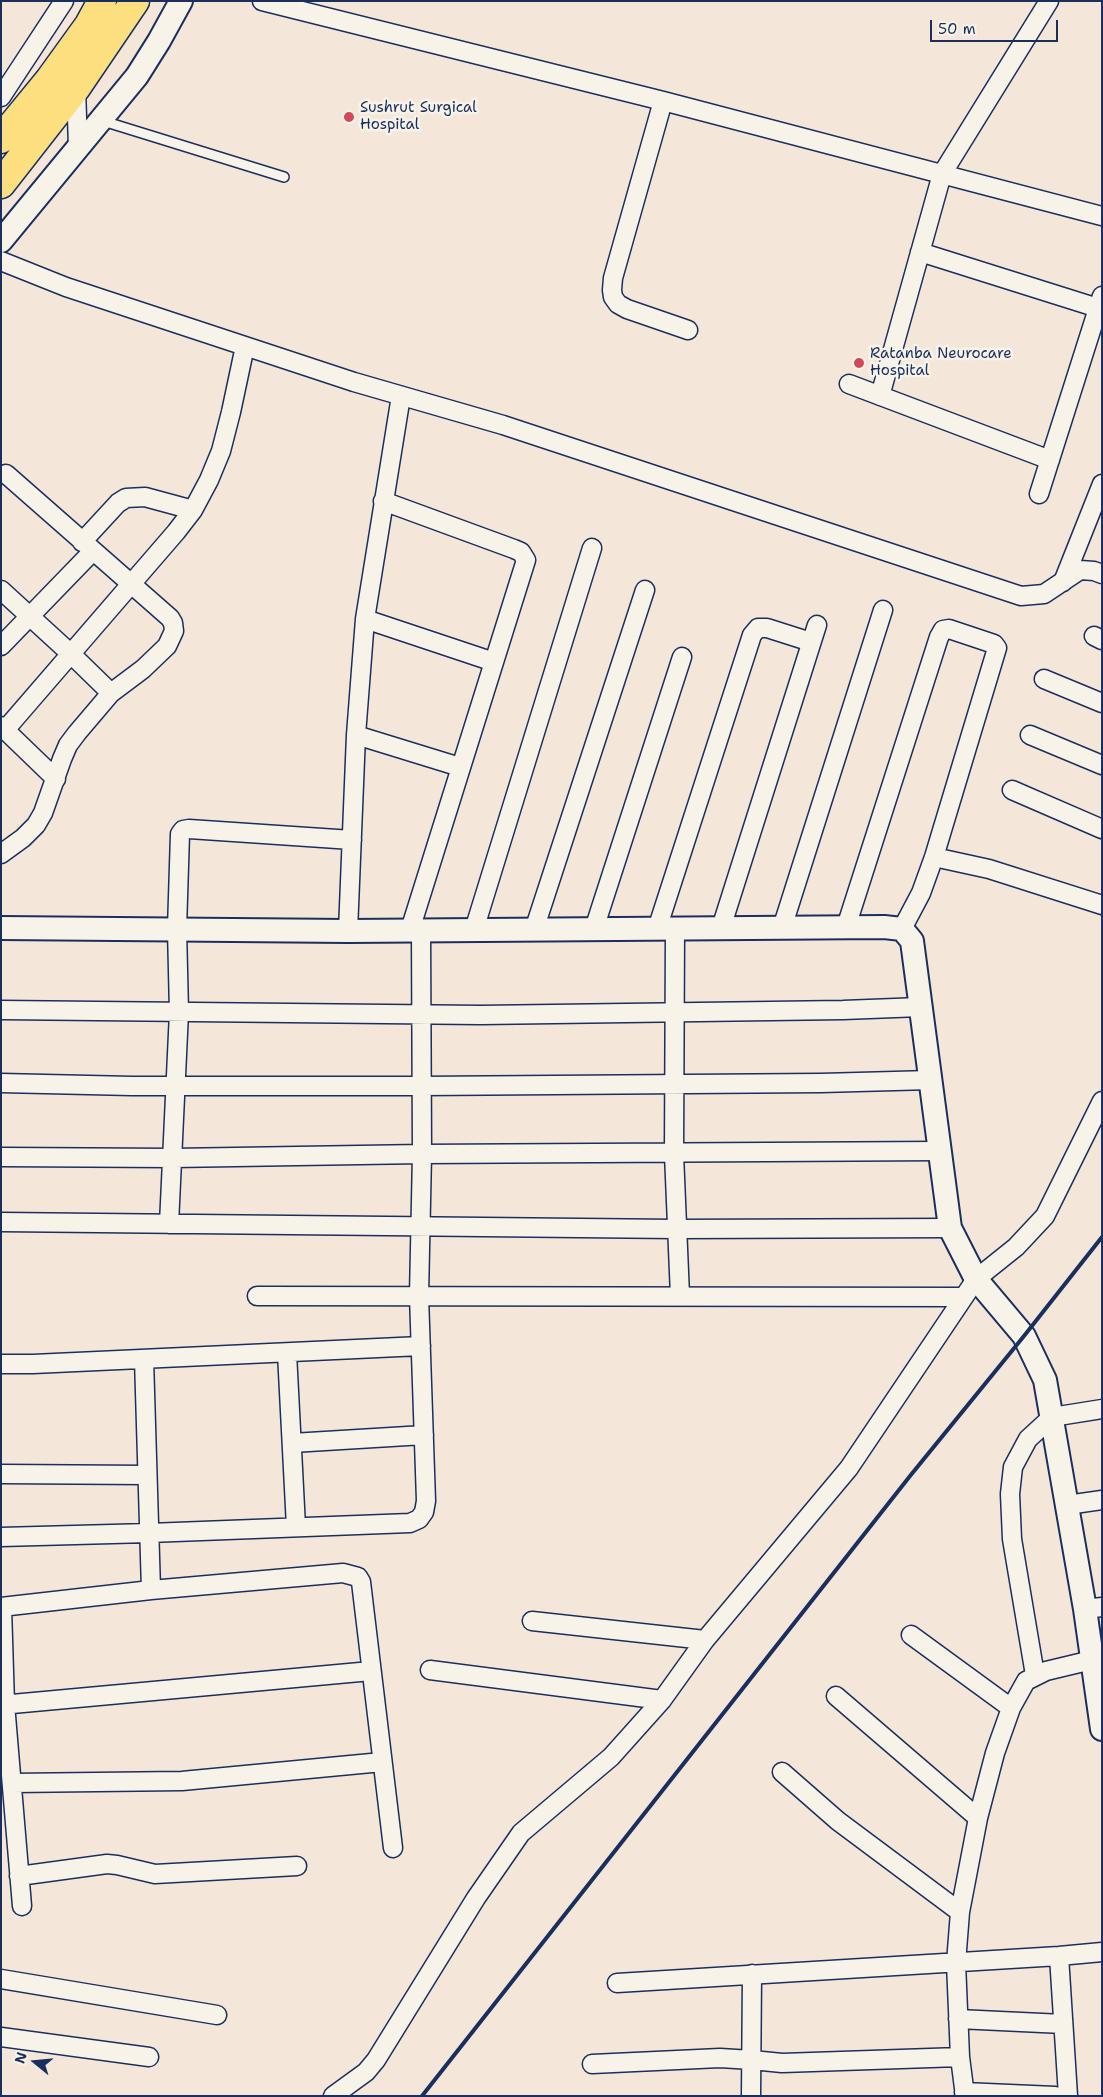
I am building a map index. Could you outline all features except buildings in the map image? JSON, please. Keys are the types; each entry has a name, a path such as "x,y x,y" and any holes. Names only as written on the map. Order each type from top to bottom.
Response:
{"main road":[{"path":"2,135 50,79 89,25 102,1"},
{"path":"1,184 76,88 135,1"}],"street":[{"path":"1,97 64,1"},
{"path":"1,241 137,76 181,1"},
{"path":"262,1 663,101 1102,216"},
{"path":"880,396 942,174 1049,1"},
{"path":"76,88 78,147"},
{"path":"663,101 613,278 612,290 613,298 618,304 627,309 688,330"},
{"path":"920,252 1100,302 1039,494"},
{"path":"1,261 66,287 245,346 401,396 503,425 1021,596 1044,594 1080,570 1094,571 1102,574"},
{"path":"56,779 3,728 71,654 193,510 209,480 221,451 245,346"},
{"path":"849,384 1050,460"},
{"path":"348,931 356,735 365,619 401,396"},
{"path":"1,854 23,838 36,825 43,813 68,744 111,693 143,669 167,646 174,631 174,623 170,618 6,474"},
{"path":"1063,582 1097,508 1102,484"},
{"path":"1,646 30,616 88,547 118,503 126,498 145,497 193,510"},
{"path":"1,1537 149,1534 410,1523 419,1519 424,1512 426,1501 419,1296 422,1154 421,1014 415,930 460,768 524,567 525,556 514,549 383,502"},
{"path":"474,930 592,548"},
{"path":"1,590 111,693"},
{"path":"534,930 645,590"},
{"path":"782,928 883,610"},
{"path":"365,619 494,662"},
{"path":"680,1296 674,1154 675,1013 666,929 752,635 758,628 814,634 721,928"},
{"path":"846,927 940,632 945,629 994,644 996,648 934,857 921,893 902,929"},
{"path":"594,929 682,657"},
{"path":"1044,679 1102,704"},
{"path":"356,735 460,768"},
{"path":"1030,735 1102,765"},
{"path":"1012,790 1102,829"},
{"path":"169,1224 179,1012 177,929 179,840 183,830 352,840"},
{"path":"934,857 989,869 1102,905"},
{"path":"1,928 348,931 846,927 902,929 912,941 950,1228 969,1288 1024,1336 1045,1380 1067,1505 1093,1608 1092,1660 1099,1685 1102,1729"},
{"path":"1,1010 421,1014 675,1013 921,1007"},
{"path":"1,1083 177,1086 421,1086 930,1080"},
{"path":"334,2096 366,2072 376,2060 476,1898 521,1833 611,1757 662,1700 705,1640 849,1468 969,1288 1016,1247 1045,1216 1102,1101"},
{"path":"1,1157 173,1158 422,1154 940,1151"},
{"path":"1,1222 676,1229 950,1228"},
{"path":"257,1296 680,1296 969,1288"},
{"path":"1,1364 420,1346"},
{"path":"287,1352 296,1527"},
{"path":"144,1359 151,1590"},
{"path":"1035,1675 1012,1539 1010,1494 1013,1466 1028,1439 1052,1417 1102,1409"},
{"path":"292,1443 424,1435"},
{"path":"1,1474 147,1475"},
{"path":"1067,1505 1102,1500"},
{"path":"22,1906 19,1876 7,1807 12,1783 3,1704 2,1607 151,1590 343,1573 354,1574 361,1582 393,1848"},
{"path":"532,1621 705,1640"},
{"path":"911,1635 1011,1708"},
{"path":"1055,2096 965,2094 960,2057 956,1963 960,1912 978,1818 995,1753 1011,1708 1026,1681 1035,1675 1092,1660"},
{"path":"3,1704 372,1670"},
{"path":"430,1670 662,1700"},
{"path":"836,1696 978,1818"},
{"path":"12,1783 182,1780 382,1762"},
{"path":"782,1772 838,1821 960,1912"},
{"path":"19,1876 107,1864 155,1874 297,1866"},
{"path":"617,1983 956,1963 1102,1952"},
{"path":"1059,1956 1068,2096"},
{"path":"751,2096 752,1974"},
{"path":"1,1979 218,2016"},
{"path":"958,2019 1063,2024"},
{"path":"1,2037 149,2057"},
{"path":"592,2064 720,2058 782,2064 960,2057"}],"lane":[{"path":"100,120 284,177"}],"railway":[{"path":"422,2096 910,1476 1102,1237"}],"place":[{"name":"Sushrut Surgical Hospital","path":"349,117"},
{"name":"Ratanba Neurocare Hospital","path":"859,363"}]}
